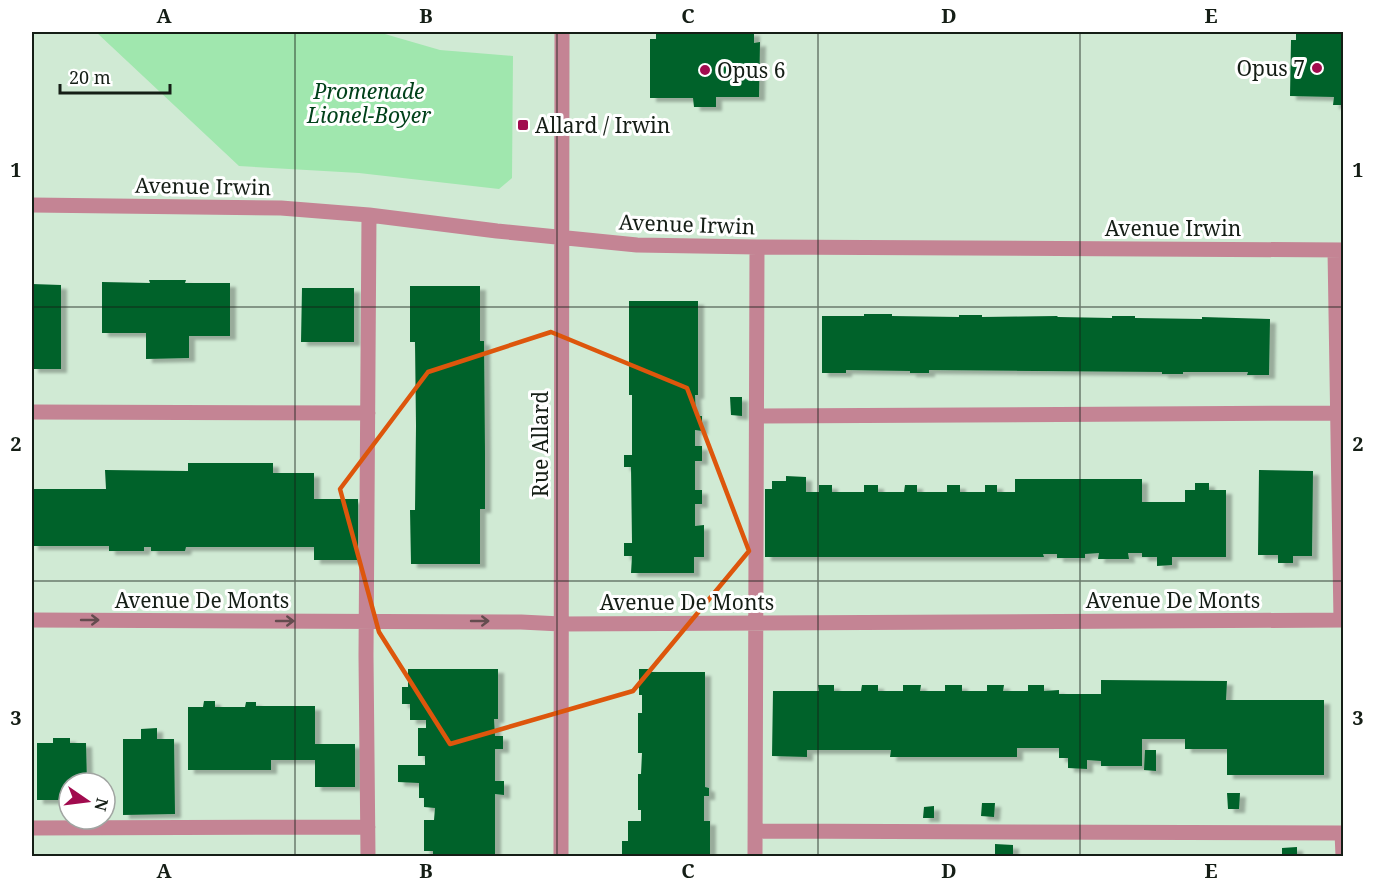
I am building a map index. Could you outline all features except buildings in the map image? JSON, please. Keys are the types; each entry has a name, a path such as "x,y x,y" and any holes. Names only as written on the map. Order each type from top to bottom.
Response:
{"street":[{"name":"Rue Allard","path":"561,856 562,32"},
{"name":"Avenue Irwin","path":"32,205 281,208 369,215 637,245 1339,250"},
{"path":"368,856 369,215"},
{"path":"755,856 757,247"},
{"path":"1339,250 1337,413 1342,620"},
{"path":"32,412 368,413"},
{"path":"757,416 1337,413"},
{"name":"Avenue De Monts","path":"32,620 561,624 1342,620"},
{"path":"32,828 368,827"},
{"path":"755,831 1342,833 1343,856"}],"highlighted area":[{"path":"551,332 687,388 749,551 633,691 450,744 379,632 340,489 428,372"}],"green space":[{"name":"Promenade Lionel-Boyer","path":"96,32 378,32 440,50 513,56 512,178 499,189 359,173 239,166"}],"place":[{"name":"Opus 7","path":"1317,68"},
{"name":"Opus 6","path":"705,70"},
{"name":"Allard / Irwin","path":"523,125"}]}
